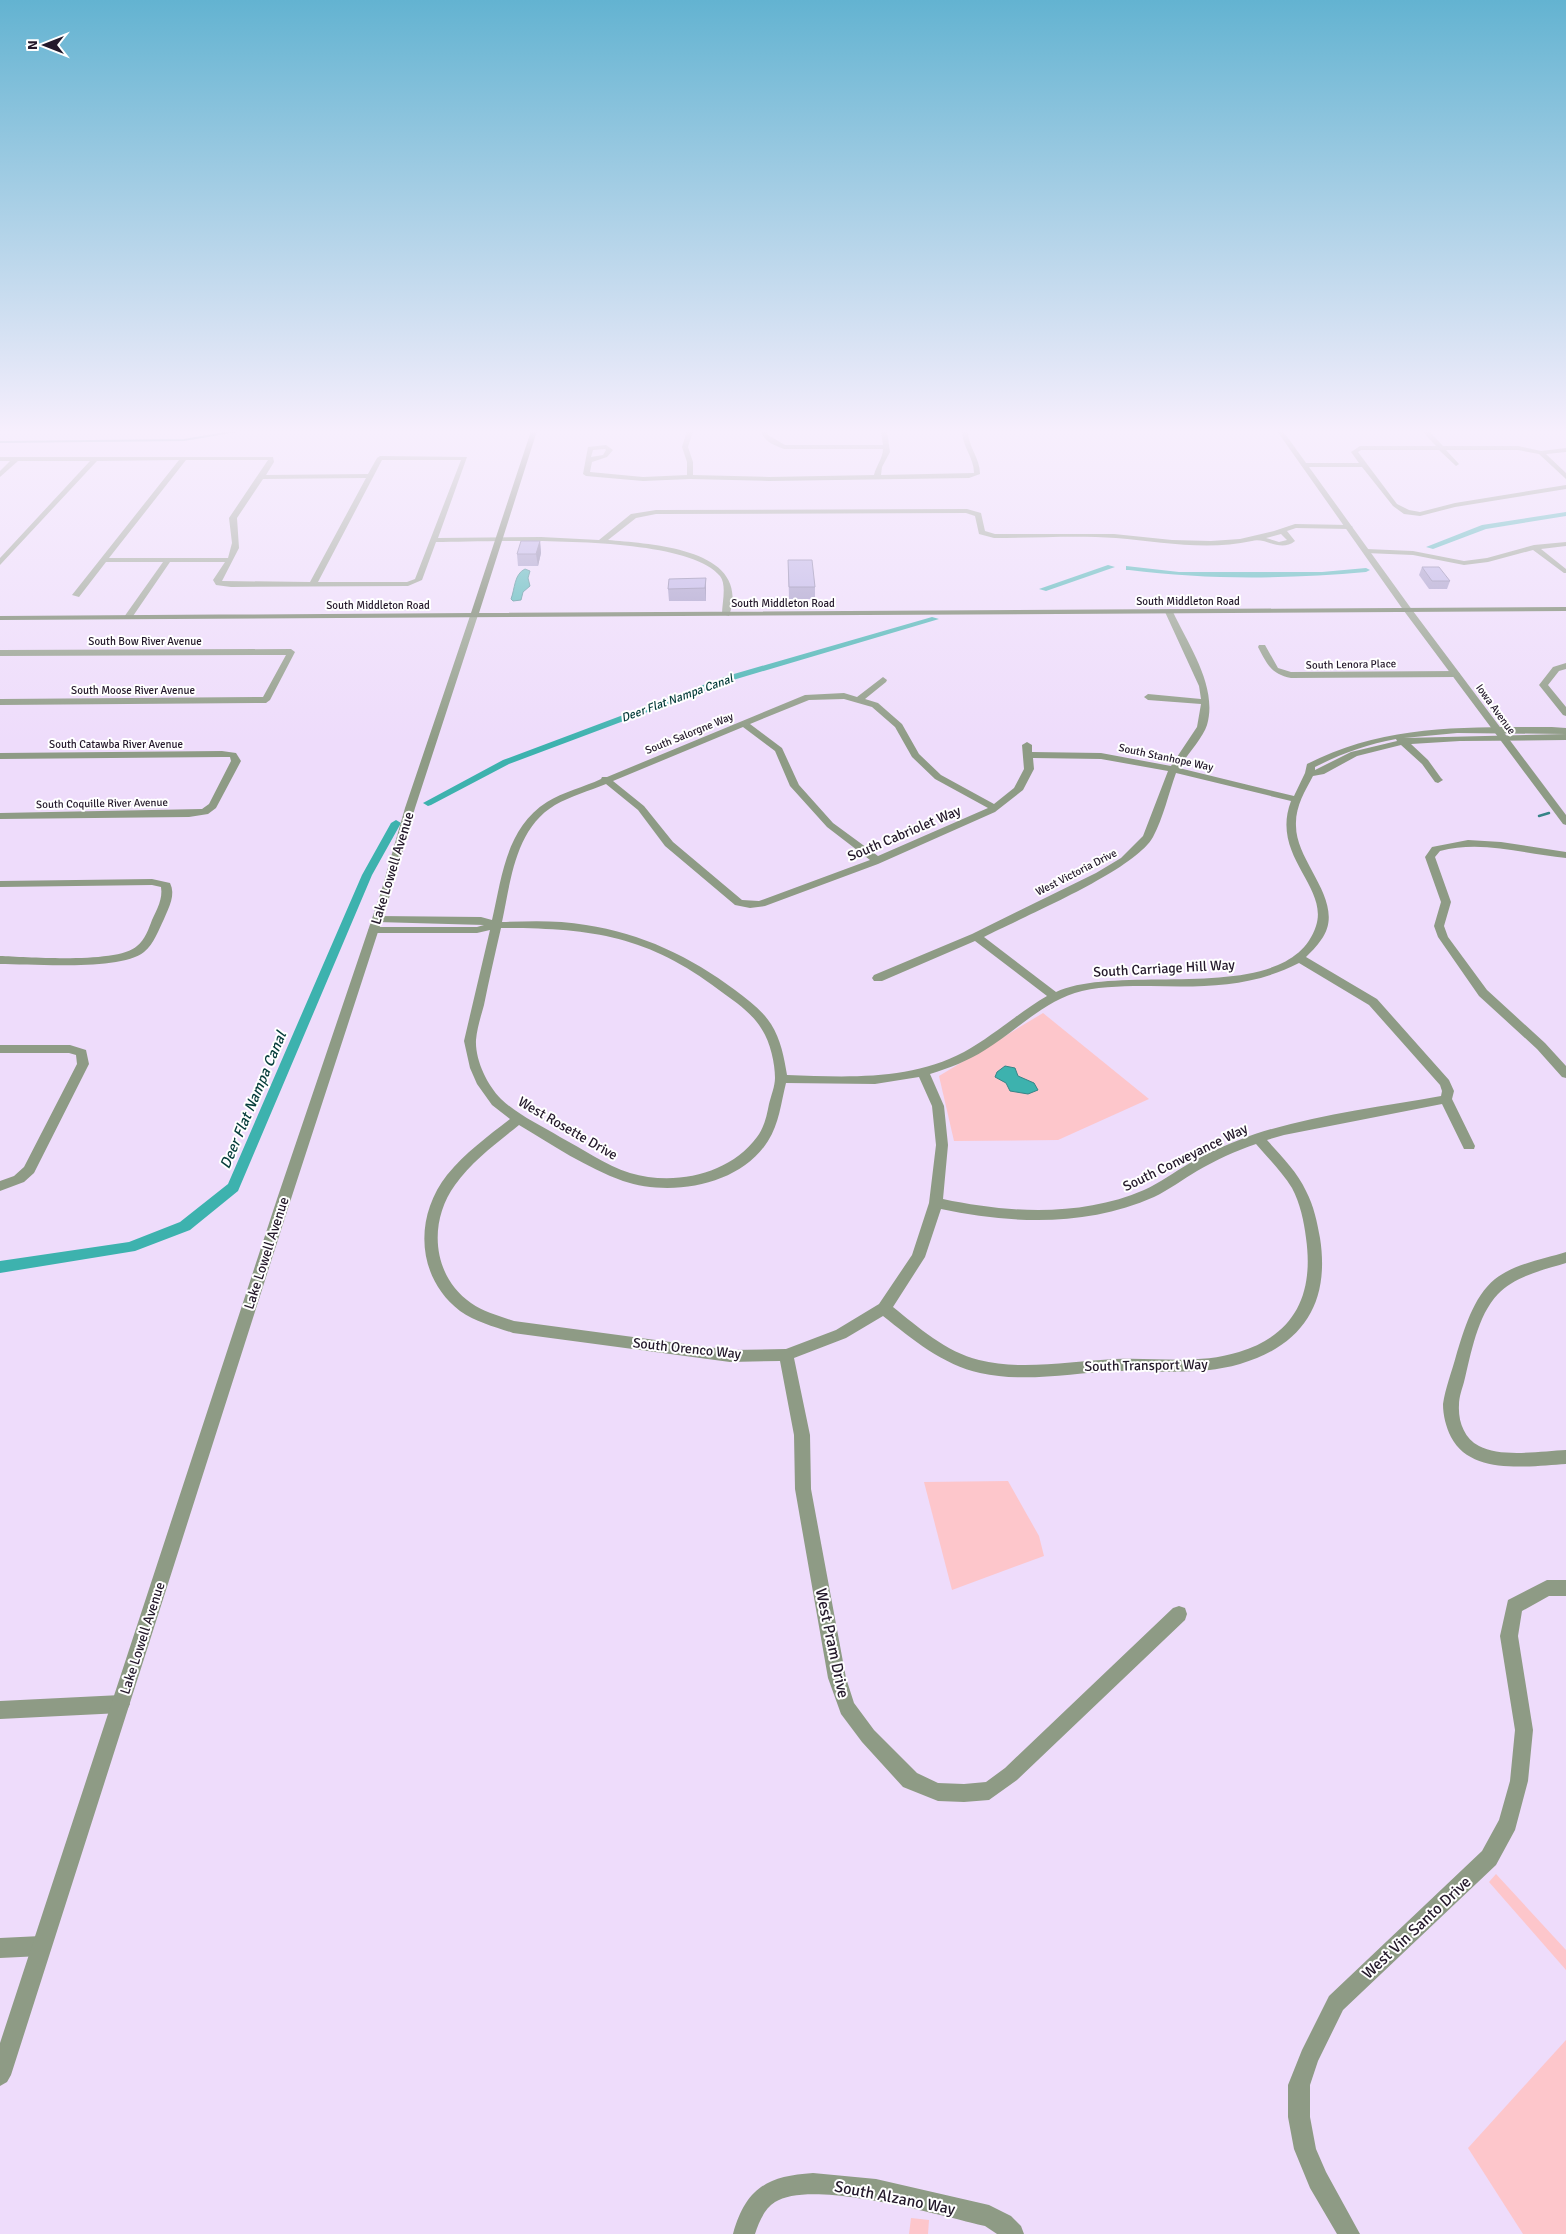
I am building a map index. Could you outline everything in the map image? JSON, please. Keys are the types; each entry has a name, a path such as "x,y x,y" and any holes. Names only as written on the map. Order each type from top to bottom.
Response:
{"main road":[{"name":"Lake Lowell Avenue","path":"474,616 500,535"},
{"name":"South Middleton Road","path":"0,618 1566,608"}],"street":[{"path":"0,564 26,535"},
{"path":"76,595 123,535"},
{"path":"234,535 235,551 218,580 219,583 231,585 414,582 418,580 436,535"},
{"path":"313,584 338,535"},
{"path":"600,542 609,535"},
{"path":"984,535 1114,536 1172,542 1211,543 1265,535"},
{"path":"1258,537 1275,544 1286,544 1291,541 1288,535"},
{"name":"Iowa Avenue","path":"1355,535 1407,609 1566,822"},
{"path":"434,540 600,542 681,554 704,560 718,568 725,577 727,588 726,614"},
{"path":"1366,552 1413,553 1464,563 1488,560 1534,547 1566,544"},
{"path":"1534,547 1564,571"},
{"path":"104,560 230,560"},
{"path":"128,617 168,560"},
{"name":"West Victoria Drive","path":"878,978 976,936 1125,860 1148,837 1173,769 1202,727 1206,702 1203,686 1169,612"},
{"name":"Lake Lowell Avenue","path":"0,2075 375,925 410,808 474,616"},
{"name":"South Lenora Place","path":"1262,647 1274,670 1279,674 1291,676 1456,674"},
{"name":"South Bow River Avenue","path":"0,653 291,652 266,700"},
{"path":"1566,666 1556,670 1543,685 1566,713"},
{"path":"859,700 883,680"},
{"name":"South Salorgne Way","path":"534,816 552,803 605,779 808,697 844,696 875,705 899,726 915,755 938,777 994,808"},
{"path":"1148,697 1206,702"},
{"name":"South Moose River Avenue","path":"0,702 266,700"},
{"path":"743,723 779,750 795,786 830,826 877,860"},
{"path":"1500,734 1566,731"},
{"path":"1500,734 1566,737"},
{"name":"South Carriage Hill Way","path":"781,1079 886,1080 923,1073 966,1055 1054,996 1082,987 1116,983 1231,981 1274,971 1300,959 1317,938 1323,914 1316,888 1296,852 1291,833 1295,800 1310,773 1310,766 1350,751 1400,739 1460,738 1500,734"},
{"path":"1400,739 1425,762 1438,780"},
{"name":"South Cabriolet Way","path":"605,779 641,808 669,844 739,903 750,906 761,904 877,860 994,808 1018,790 1029,769 1028,750"},
{"name":"South Stanhope Way","path":"1028,750 1101,756 1173,769 1295,800"},
{"name":"South Catawba River Avenue","path":"0,756 233,755 236,761 214,806 205,812"},
{"name":"South Coquille River Avenue","path":"0,816 180,814 205,812"},
{"name":"West Rosette Drive","path":"534,816 520,833 512,855 470,1041 474,1065 483,1084 495,1100 518,1119 607,1169 629,1178 650,1182 700,1180 724,1170 741,1160 762,1140 773,1112 781,1079"},
{"path":"1566,855 1505,845 1464,843 1436,850 1430,857 1446,902 1439,926 1444,938 1483,993 1541,1046 1566,1074"},
{"path":"0,884 152,882 166,885 168,896 144,945 132,955 112,960 0,960"},
{"path":"375,925 481,920 496,925 564,924 624,935 685,961 721,985 750,1008 768,1029 778,1054 781,1079"},
{"path":"976,936 1054,996"},
{"path":"1300,959 1373,1002 1445,1083 1448,1092 1446,1099 1469,1146"},
{"path":"0,1050 70,1048 82,1053 83,1064 29,1170 19,1179 0,1186"},
{"name":"South Orenco Way","path":"518,1119 471,1158 444,1190 432,1217 429,1246 438,1278 456,1299 483,1317 513,1326 730,1356 786,1355 841,1334 884,1308 918,1257 936,1203 942,1145 938,1106 923,1073"},
{"name":"South Conveyance Way","path":"936,1203 996,1214 1068,1213 1113,1208 1149,1194 1200,1163 1258,1138 1284,1130 1446,1099"},
{"name":"South Transport Way","path":"884,1308 952,1357 979,1366 1005,1370 1132,1364 1189,1366 1214,1364 1250,1354 1287,1334 1306,1312 1317,1278 1317,1250 1303,1199 1293,1179 1258,1138"},
{"path":"1566,1256 1502,1282 1488,1293 1478,1312 1451,1404 1451,1419 1454,1431 1474,1453 1492,1458 1566,1457"},
{"name":"West Pram Drive","path":"786,1355 802,1435 803,1489 837,1678 847,1708 868,1736 910,1780 938,1792 964,1793 989,1791 1011,1774 1179,1614"},
{"name":"West Vin Santo Drive","path":"1349,2234 1318,2180 1305,2149 1300,2117 1299,2085 1309,2058 1336,2003 1489,1858 1508,1823 1519,1781 1524,1730 1509,1636 1514,1606 1547,1588 1566,1588"},
{"path":"0,1710 121,1704"},
{"path":"0,1948 41,1946"},
{"name":"South Alzano Way","path":"744,2234 748,2220 759,2202 770,2192 802,2182 842,2184 989,2216 1003,2224 1013,2234"}],"shaded area":[{"path":"525,569 530,571 528,578 530,586 523,592 521,600 513,601 511,599 517,578 521,571"},
{"path":"1043,1013 1149,1099 1058,1140 954,1141 939,1076"},
{"path":"1005,1066 1015,1068 1018,1076 1034,1083 1038,1090 1028,1094 1010,1091 1006,1083 995,1077 997,1072"},
{"path":"1008,1481 1039,1536 1044,1556 952,1590 924,1482"},
{"path":"1496,1874 1566,1950 1566,1970 1489,1882"},
{"path":"1566,2040 1566,2234 1523,2234 1468,2148"},
{"path":"911,2218 929,2220 928,2234 909,2234"}],"building":[{"path":"521,541 540,541 536,554 517,554"},
{"path":"788,560 812,560 815,587 789,587"},
{"path":"1422,567 1439,567 1450,581 1432,581"},
{"path":"706,578 705,588 668,589 669,579"}],"waterway":[{"path":"1430,547 1462,535"},
{"path":"1043,589 1111,567"},
{"path":"1129,568 1179,574 1322,574 1366,570"},
{"name":"Deer Flat Nampa Canal","path":"428,803 506,762 730,678 935,619"},
{"path":"1539,816 1549,813"},
{"name":"Deer Flat Nampa Canal","path":"0,1267 130,1247 185,1226 233,1187 367,875 396,823"}]}
